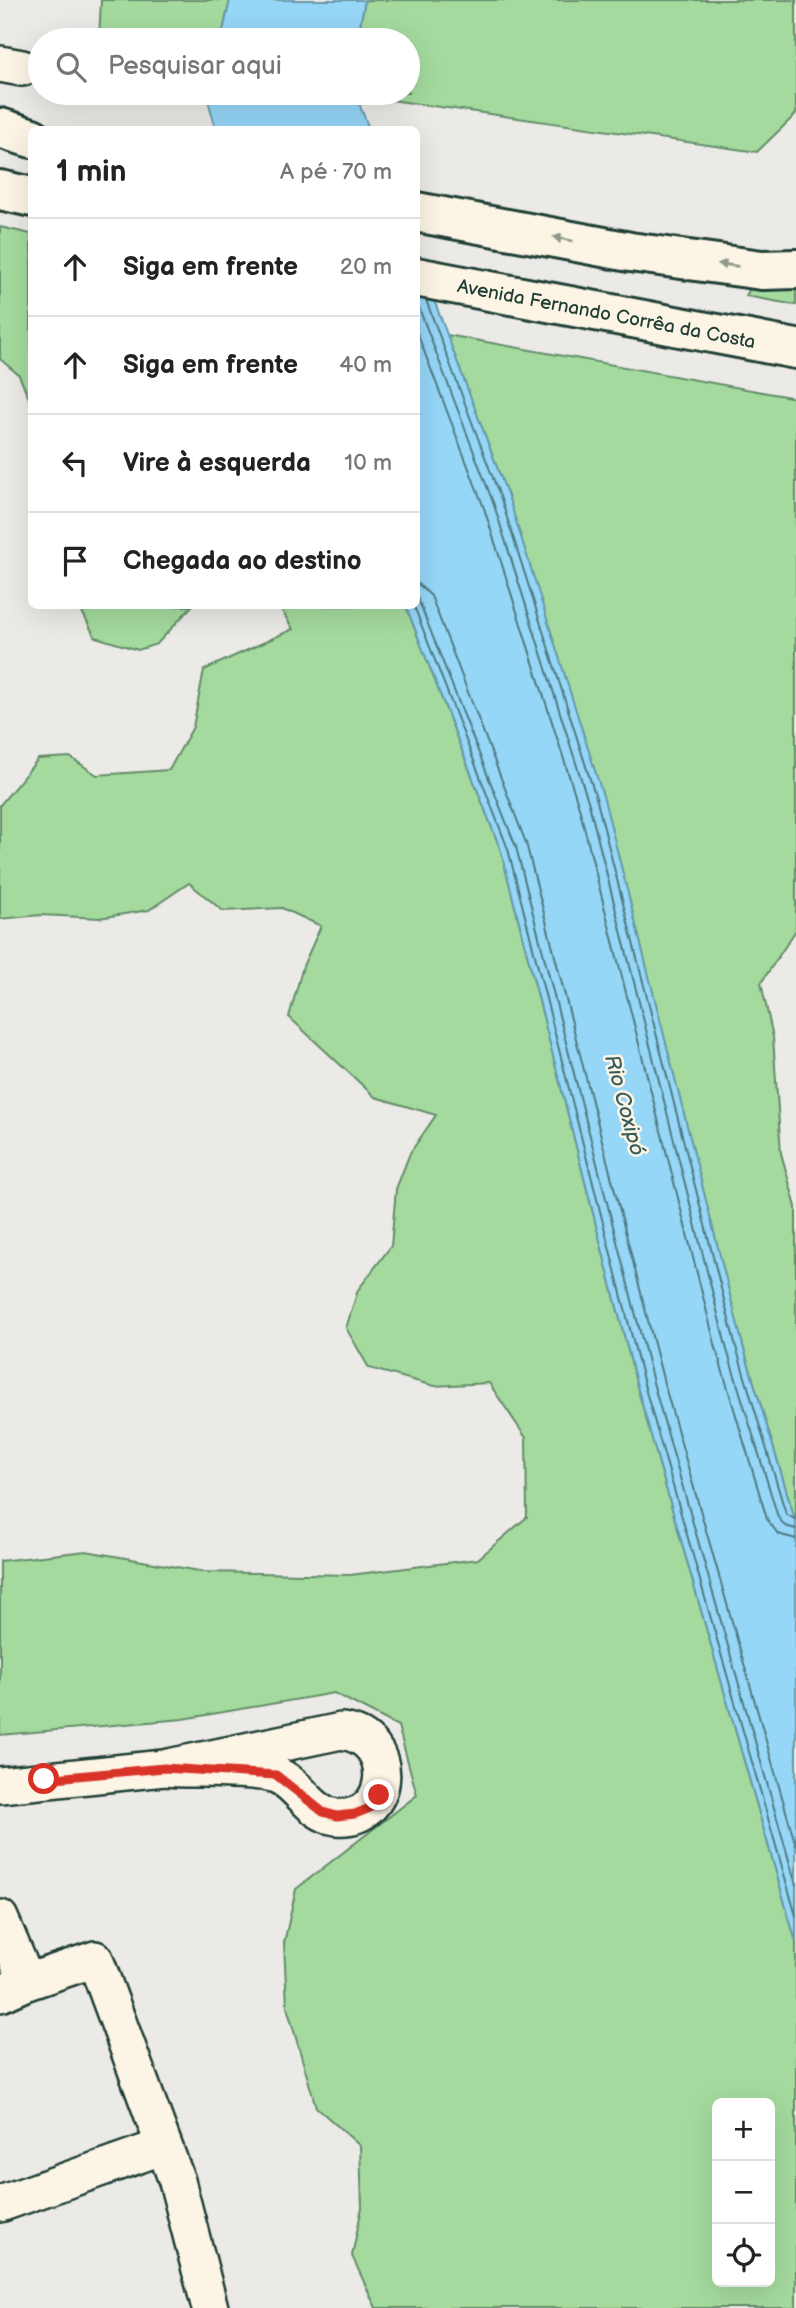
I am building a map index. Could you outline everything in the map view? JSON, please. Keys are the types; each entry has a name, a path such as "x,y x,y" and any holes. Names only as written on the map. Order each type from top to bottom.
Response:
{"highway":[{"path":"0,128 28,137"},
{"path":"0,190 28,196"},
{"path":"420,213 630,252 762,270 796,269"},
{"name":"Avenida Fernando Corrêa da Costa","path":"420,278 620,318 796,349"}],"street":[{"path":"0,1785 164,1768 341,1731 359,1733 374,1745 382,1778 379,1795 370,1808 355,1814 337,1816 323,1812 276,1775 164,1768"},
{"path":"0,1918 14,1988 95,1959 177,2181 210,2308"},
{"path":"0,2204 164,2146"}],"green space":[{"path":"101,0 230,0 224,28 100,28"},
{"path":"365,0 796,0 796,114 757,152 420,104 420,28 359,28"},
{"path":"0,227 28,233 28,396 19,375 0,359"},
{"path":"750,288 796,289 796,305 746,296"},
{"path":"447,335 796,398 796,930 761,983 773,1037 781,1153 796,1207 796,1523 743,1346 509,499"},
{"path":"81,609 189,609 157,644 138,650 95,637"},
{"path":"281,609 407,609 501,851 638,1390 796,1942 796,2308 376,2308 352,2256 362,2207 360,2146 316,2107 287,2007 284,1943 296,1889 417,1795 398,1726 334,1693 183,1719 0,1735 0,1561 86,1551 205,1572 350,1575 478,1559 527,1517 526,1438 489,1383 434,1386 369,1368 346,1328 358,1290 391,1246 396,1189 410,1153 436,1115 375,1097 289,1017 303,966 321,926 282,908 223,911 189,883 149,910 99,918 41,915 0,919 0,805 38,759 70,757 97,775 169,770 193,727 204,670 293,629"}],"water":[{"path":"230,0 365,0 359,28 224,28"},
{"path":"209,105 360,105 368,126 215,126"},
{"name":"Rio Coxipó","path":"420,263 509,499 604,799 743,1346 796,1523 796,1942 638,1390 501,851 407,609 420,609"}],"route":[{"path":"44,1779 164,1768 261,1773 276,1775 323,1812 337,1816 355,1814 370,1808 379,1795"}]}
